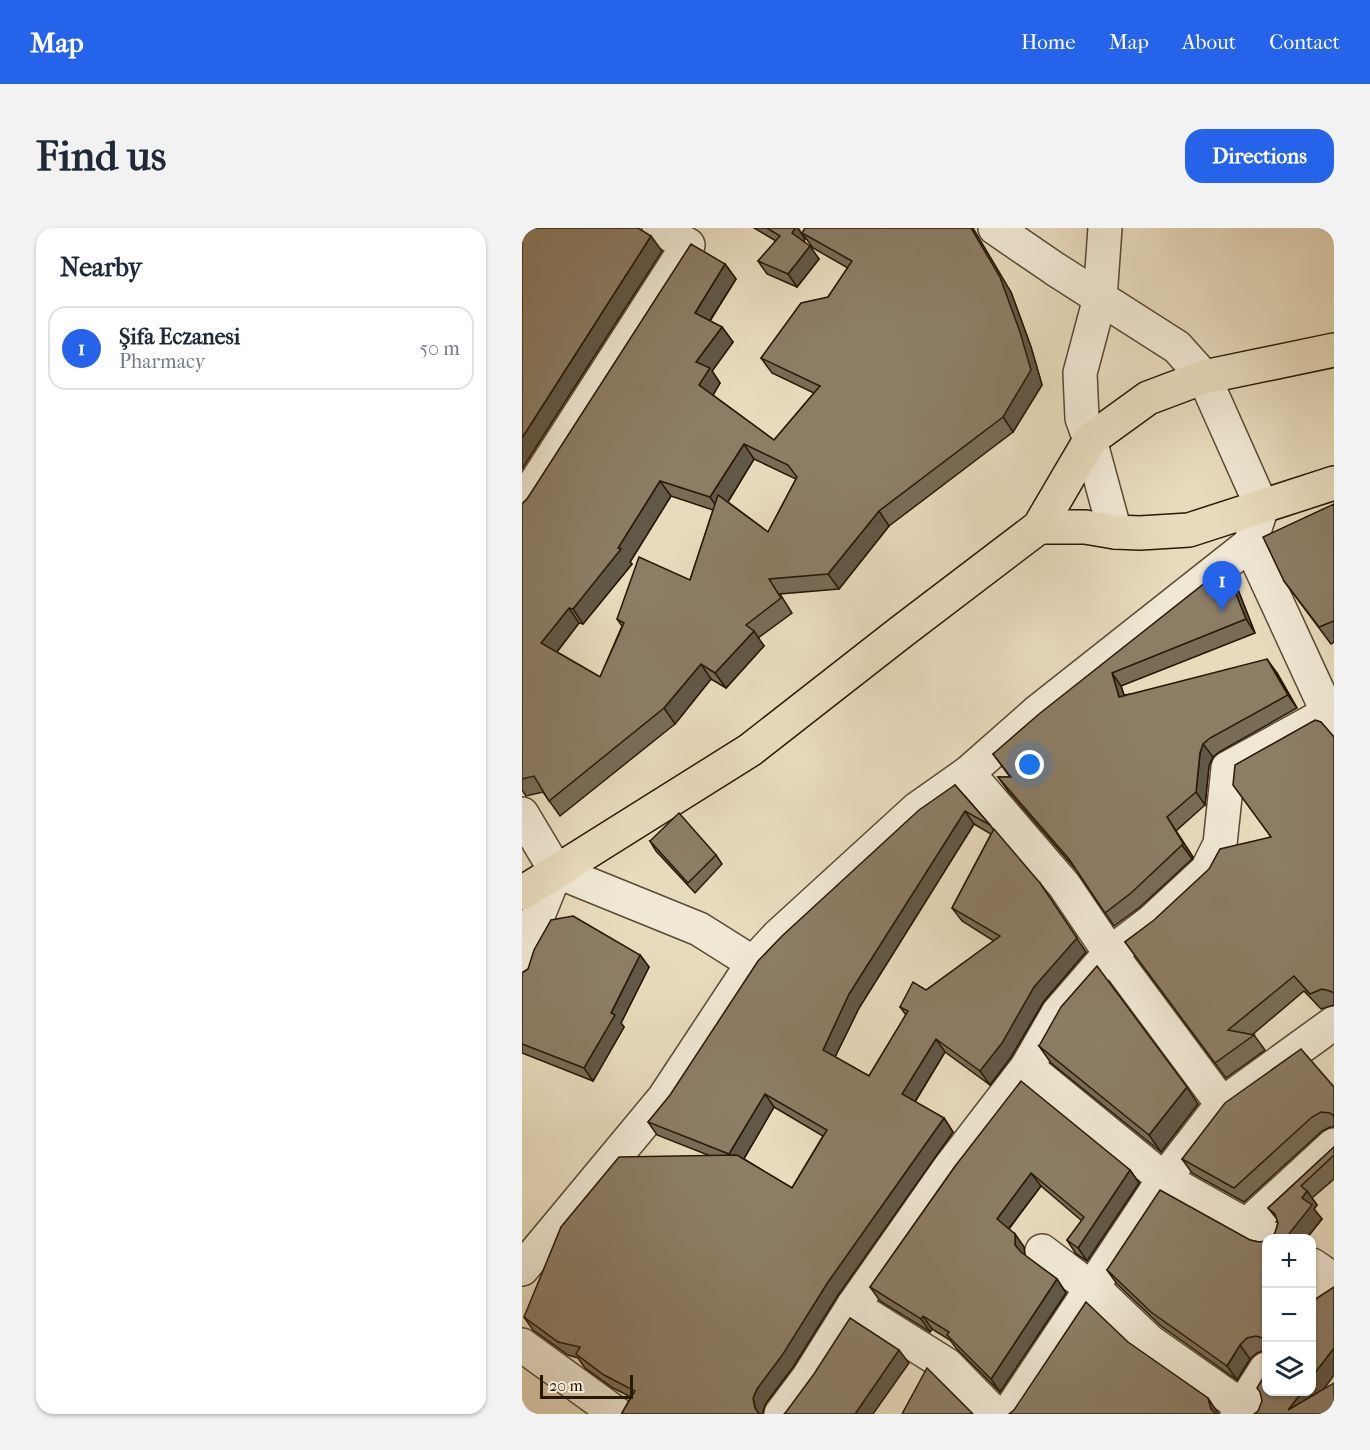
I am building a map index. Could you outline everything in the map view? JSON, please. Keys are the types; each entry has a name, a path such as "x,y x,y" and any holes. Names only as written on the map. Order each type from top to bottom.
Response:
{"main road":[{"path":"522,893 750,750 900,632 1040,527 1090,440 1148,398 1204,377 1334,350"},
{"path":"1040,527 1085,527 1115,532 1189,530 1334,483"}],"street":[{"path":"522,504 688,245 659,228"},
{"path":"522,1269 664,1098 753,963 777,936 917,809 968,773 1036,712 1250,544 1262,507 1204,377 1177,347 995,228"},
{"path":"1105,228 1100,298 1080,374 1082,418 1115,532"},
{"path":"781,1414 957,1157 1027,1067 1058,1013 1110,953 1152,921 1207,870 1220,843 1228,768 1331,716 1250,544"},
{"path":"968,773 1064,885 1110,953 1222,1104"},
{"path":"522,814 556,871 699,929 753,963"},
{"path":"522,970 527,943 556,871"},
{"path":"1008,1414 1164,1179 1222,1104 1334,1023"},
{"path":"1027,1067 1164,1179 1258,1232 1334,1145"},
{"path":"1042,1251 1103,1297 1149,1341 1244,1412 1262,1378"},
{"path":"1316,1268 1334,1280"},
{"path":"1316,1297 1334,1286"},
{"path":"853,1306 946,1365 995,1414"},
{"path":"522,1345 617,1414"}],"building":[{"path":"522,228 638,228 651,236 522,438"},
{"path":"767,228 795,228 792,233 810,246 788,274 758,261 780,236"},
{"path":"805,228 971,228 1000,277 1031,370 1003,417 879,511 828,574 769,579 781,598 746,625 754,631 715,673 701,664 664,708 549,801 534,776 522,779 522,504 691,244 725,264 695,313 722,327 696,362 710,368 699,385 774,440 820,386 761,358 801,303 828,297 852,261 802,233","holes":["744,444 788,465 797,477 768,532 718,495 690,580 639,557 617,619 624,623 600,677 541,643 569,608 573,609 621,549 618,548 660,481 710,497"]},
{"path":"1334,504 1334,621 1319,627 1284,581 1263,537"},
{"path":"1226,569 1246,619 1112,673 1119,697 1267,659 1288,695 1203,744 1196,792 1167,817 1183,843 1182,845 1131,893 1105,913 1069,859 998,777 1011,777 993,754 1039,714 1220,571"},
{"path":"1315,720 1321,722 1334,737 1334,993 1322,989 1310,994 1294,976 1228,1030 1254,1035 1215,1063 1125,942 1154,920 1209,869 1220,849 1271,837 1233,785 1235,765"},
{"path":"955,785 990,825 965,811 849,994 823,1050 869,1076 908,1011 900,1007 913,982 926,990 1000,936 952,908 994,829 1040,883 1077,938 1034,987 1002,1043 980,1071 936,1039 902,1094 944,1118 828,1282 783,1354 757,1389 753,1398 759,1414 622,1413 635,1391 604,1375 576,1354 580,1347 558,1342 524,1317 561,1227 619,1157 737,1155 792,1188 827,1130 765,1094 729,1154 648,1122 670,1095 758,961 782,936 919,810"},
{"path":"679,813 716,855 688,883 650,841"},
{"path":"573,916 640,955 611,1013 615,1015 584,1068 522,1044 522,973 528,969 534,950 551,920"},
{"path":"1097,966 1187,1087 1149,1135 1039,1046 1061,1007"},
{"path":"1301,1049 1334,1087 1334,1116 1321,1112 1312,1117 1234,1188 1182,1159 1225,1103"},
{"path":"1021,1081 1130,1170 1078,1248 1067,1240 1084,1217 1031,1173 997,1219 1015,1234 1015,1245 1021,1252 1057,1279 991,1379 947,1335 949,1332 923,1316 921,1319 870,1287 956,1165"},
{"path":"1334,1147 1334,1155 1301,1186 1307,1191 1302,1198 1312,1205 1289,1234 1274,1234 1278,1223 1275,1214 1268,1208"},
{"path":"1160,1190 1250,1240 1262,1242 1262,1338 1256,1336 1247,1338 1227,1366 1151,1312 1107,1270"},
{"path":"1334,1287 1334,1348 1316,1371 1316,1342 1316,1299"},
{"path":"1086,1302 1128,1342 1208,1398 1211,1409 1216,1414 1009,1414 1014,1410"},
{"path":"850,1318 899,1350 855,1414 784,1414 814,1374"},
{"path":"927,1368 973,1414 902,1414"},
{"path":"1262,1380 1262,1396 1299,1396 1288,1410 1312,1396 1316,1396 1316,1394 1334,1383 1334,1414 1254,1414 1258,1411 1262,1401 1257,1388"}],"place":[{"name":"Şifa Eczanesi","path":"1222,611"}]}
